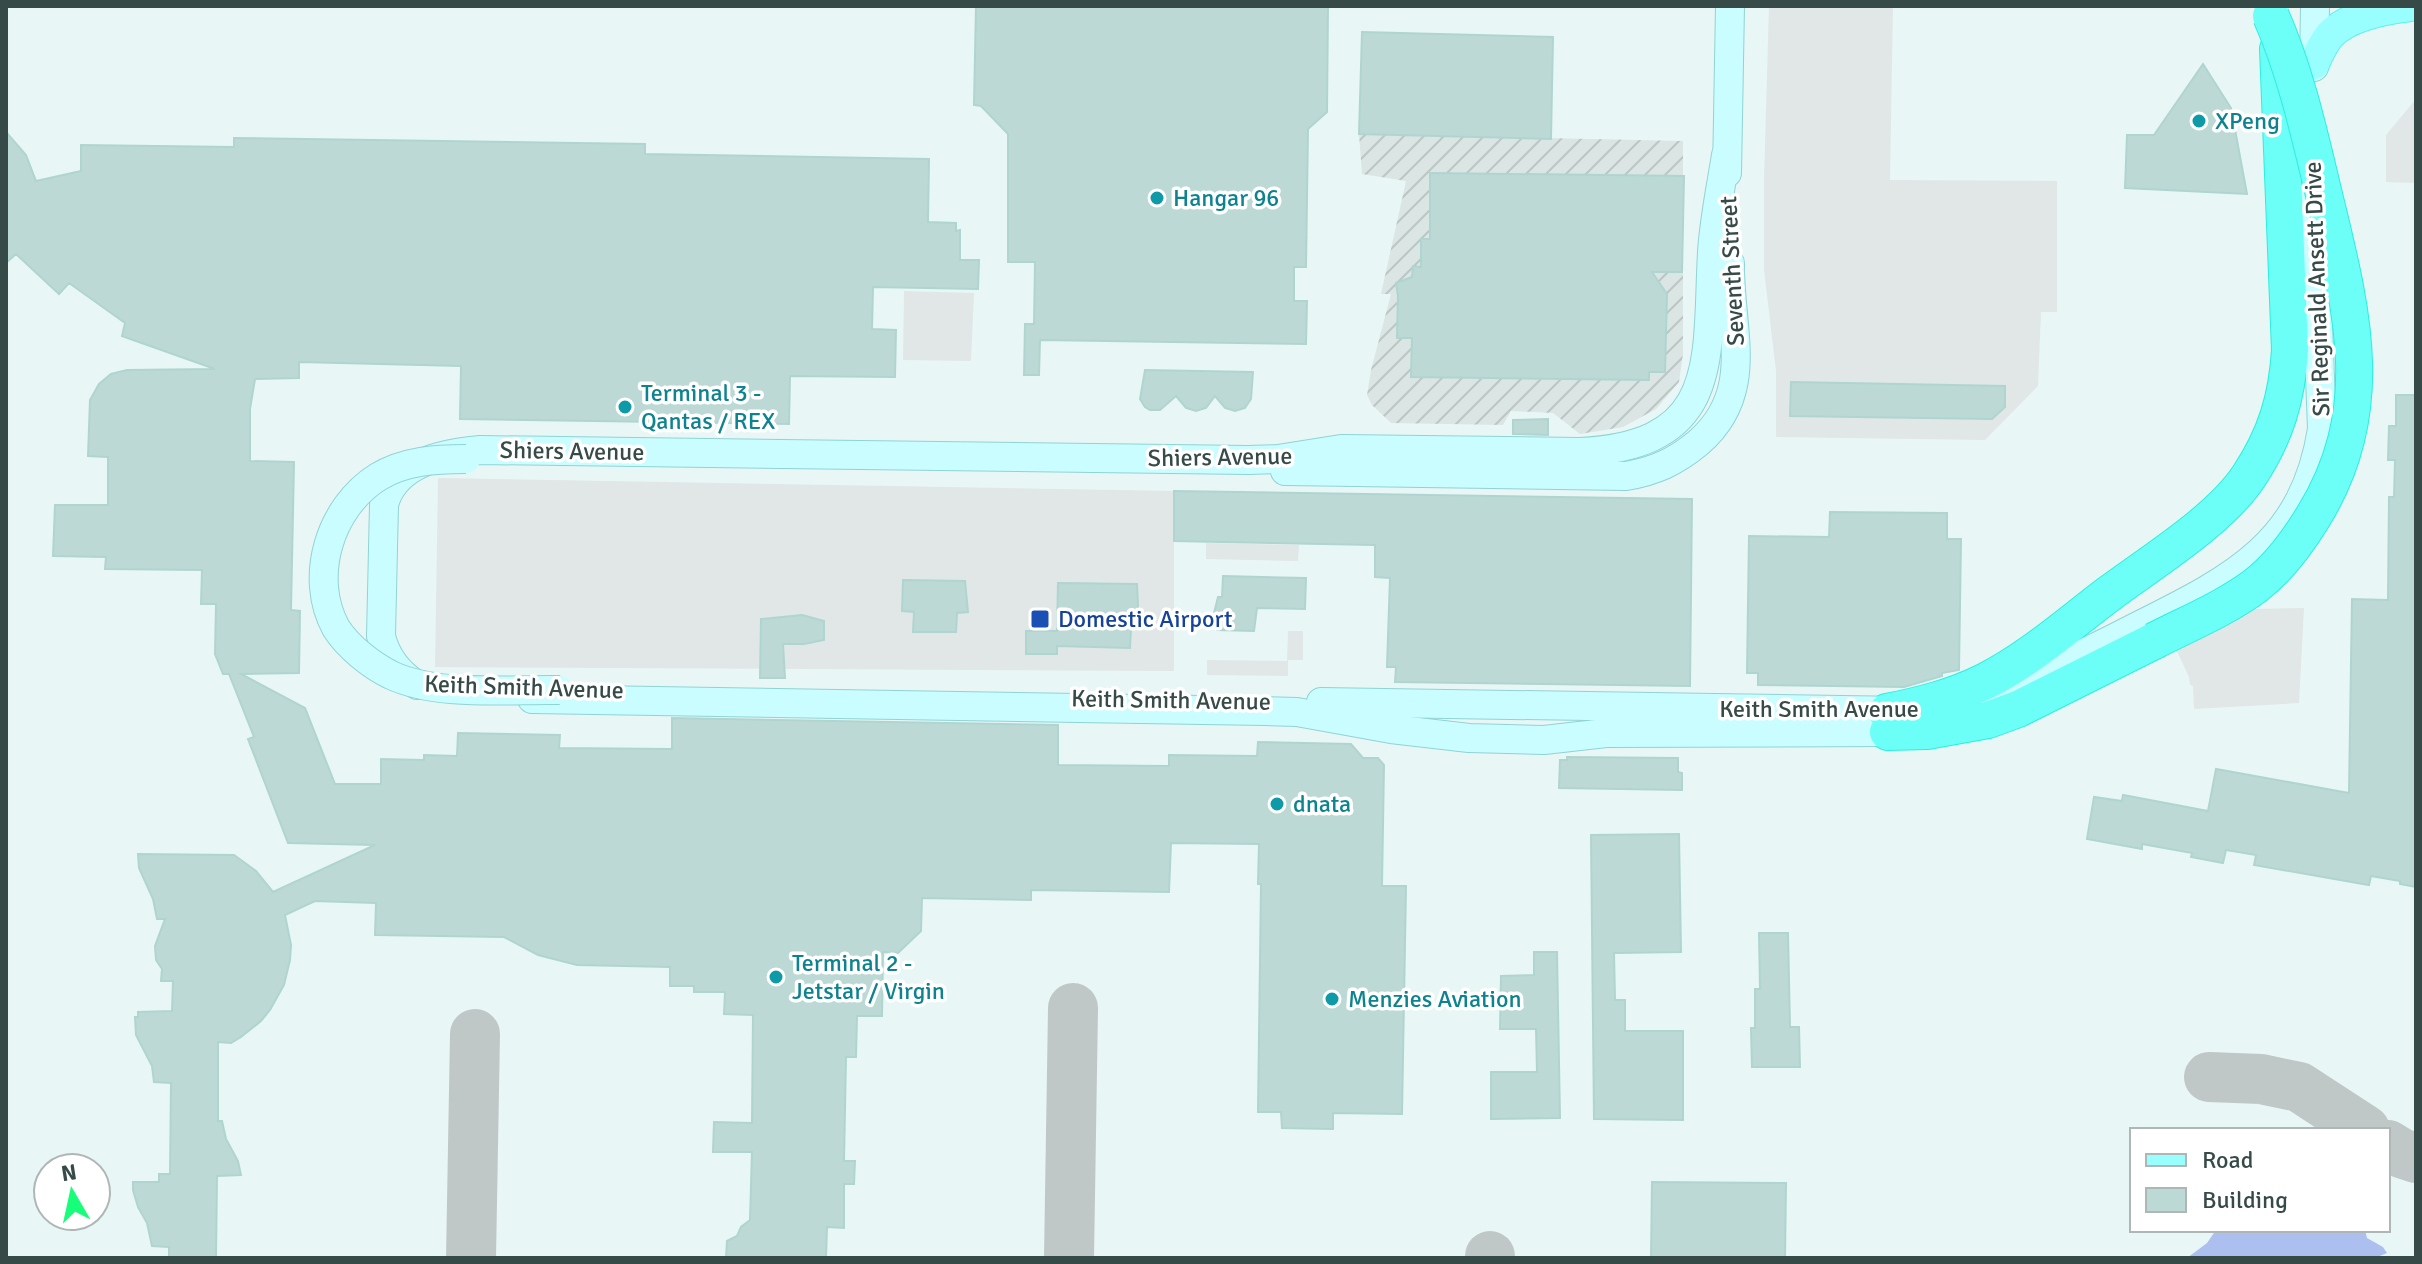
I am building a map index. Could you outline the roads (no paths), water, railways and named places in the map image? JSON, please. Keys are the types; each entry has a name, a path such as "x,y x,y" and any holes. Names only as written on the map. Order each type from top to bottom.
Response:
{"highway":[{"path":"1888,722 1988,680 2027,656 2159,558 2228,502 2266,449 2282,409 2290,350 2278,49 2268,11"},
{"path":"1888,722 1927,731 1988,720 2018,709 2154,641 2255,586 2279,564 2328,493 2343,458 2353,393 2354,358 2345,278 2303,104 2283,44 2268,11"}],"main road":[{"path":"2314,68 2325,43 2337,29 2367,16 2410,6"}],"street":[{"name":"Seventh Street","path":"1626,476 1665,466 1681,456 1715,426 1730,400 1734,384 1736,357 1726,155 1730,6"},
{"path":"2314,68 2315,6"},
{"name":"Keith Smith Avenue","path":"358,653 392,675 409,681 463,689 1528,706 1888,722 1929,728 1992,706 2050,669 2223,581 2249,562 2307,498 2333,452 2341,425 2346,357 2333,174 2314,68"},
{"name":"Shiers Avenue","path":"451,697 406,678 385,650 381,622 384,505 395,481 415,466 441,456 480,450 1248,460 1278,459 1341,449 1580,452 1637,443 1665,430 1686,410 1699,390 1710,337 1712,249 1726,155"},
{"name":"Shiers Avenue","path":"358,653 335,625 327,603 325,564 331,537 347,506 367,485 394,469 424,461 466,459 1626,476"},
{"name":"Keith Smith Avenue","path":"451,697 1275,711 1469,738 1544,740 1606,733 1888,722"}],"place":[{"name":"XPeng","path":"2199,121"},
{"name":"Hangar 96","path":"1157,198"},
{"name":"Terminal 3 - Qantas / REX","path":"625,407"},
{"name":"Domestic Airport","path":"1040,619"},
{"name":"dnata","path":"1277,804"},
{"name":"Terminal 2 - Jetstar / Virgin","path":"776,977"},
{"name":"Menzies Aviation","path":"1332,999"}]}
